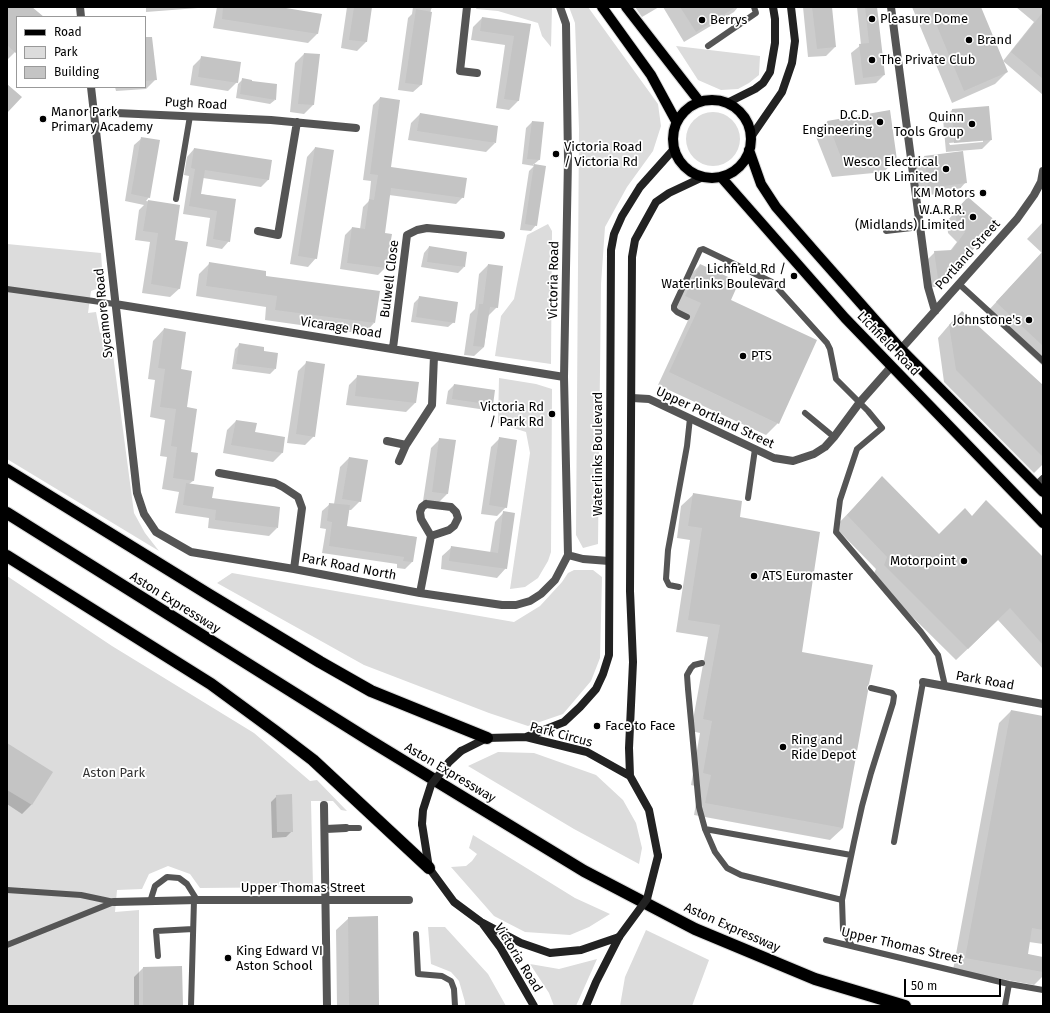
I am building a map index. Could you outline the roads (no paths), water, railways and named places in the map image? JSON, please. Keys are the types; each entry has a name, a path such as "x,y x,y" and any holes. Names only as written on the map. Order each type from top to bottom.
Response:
{"highway":[{"path":"7,470 208,594 371,691 487,738"},
{"name":"Aston Expressway","path":"7,513 369,740 584,872 695,930 815,979 905,1006"},
{"path":"7,556 211,684 275,730 313,760 429,868"}],"main road":[{"path":"602,7 651,74 676,121"},
{"path":"626,7 699,101"},
{"path":"728,102 755,89 762,83 770,72 775,43 775,19 773,7"},
{"path":"751,137 782,92 792,63 795,41 791,7"},
{"path":"714,99 728,102 737,108 744,116 749,126 751,137 749,150 745,160 730,173 721,177 702,177 693,173 684,167 678,159 674,149 673,135 676,121 686,109 699,101 714,99"},
{"name":"Waterlinks Boulevard","path":"526,736 564,722 580,707 596,688 603,674 608,655 611,250 614,234 629,204 640,187 674,149"},
{"name":"Lichfield Road","path":"749,150 761,184 776,207 851,294 901,349 1041,485"},
{"path":"586,1006 618,937 647,899 658,856 649,810 630,776 629,748 633,662 630,591 632,257 635,240 656,202 669,193 702,177"},
{"name":"Lichfield Road","path":"721,177 845,318 1043,523"},
{"name":"Park Circus","path":"618,937 581,950 550,953 521,943 481,922 454,902 429,868 422,824 423,810 431,785 449,762 461,751 487,738 526,736 587,752 630,776"},
{"name":"Victoria Road","path":"481,922 500,947 534,1006"}],"street":[{"path":"467,7 460,71 477,74"},
{"name":"Victoria Road","path":"540,594 555,580 568,555 564,377 568,159 566,24 560,7"},
{"path":"891,7 928,287 934,311"},
{"name":"Sycamore Road","path":"91,88 137,493 144,514 156,532"},
{"name":"Pugh Road","path":"94,112 297,122 356,128"},
{"path":"258,231 278,235 297,122"},
{"name":"Portland Street","path":"901,349 1017,219 1038,188 1043,171"},
{"name":"Bulwell Close","path":"393,348 407,235 417,230 427,228 501,235"},
{"name":"Vicarage Road","path":"115,304 564,377"},
{"path":"399,461 406,445 432,404 434,356"},
{"name":"Upper Portland Street","path":"632,398 649,399 774,458 793,461 814,454 825,447 860,402 891,367"},
{"path":"387,441 406,445"},
{"path":"219,473 275,484 283,487 298,497 302,508 294,569"},
{"path":"420,593 431,536 421,519 420,512 422,507 426,504 451,507 456,512 458,518 454,526 449,530 431,536"},
{"name":"Park Road North","path":"156,532 191,552 294,569 420,593 502,605 516,605 530,601 540,594"},
{"path":"568,555 583,559 609,561"},
{"name":"Park Road","path":"922,682 1043,704"},
{"path":"324,805 326,829 327,1006"},
{"path":"326,829 346,828"},
{"name":"Upper Thomas Street","path":"114,902 195,900 409,900"}],"lane":[{"path":"708,46 756,13 754,7"},
{"path":"176,199 190,116"},
{"path":"886,232 920,227"},
{"path":"687,317 677,312 674,309 674,306 700,250 703,249 772,282 822,336 830,349 836,379 860,402 882,428 857,449 840,500 836,532 921,632 938,655 945,686"},
{"path":"959,284 1043,361"},
{"path":"7,289 115,304"},
{"path":"805,413 834,437"},
{"path":"679,587 669,585 666,579 668,550 687,446 690,418"},
{"path":"748,498 755,449"},
{"path":"702,663 694,665 687,675 699,807 705,829 716,852 727,868 741,875 842,900"},
{"path":"894,842 922,682"},
{"path":"852,946 843,930 842,900 851,855 871,773 894,696 892,694 871,688"},
{"path":"346,828 360,828"},
{"path":"705,829 851,855"},
{"path":"150,902 155,886 167,877 179,878 187,884 195,900 191,1006"},
{"path":"7,890 81,895 114,902"},
{"path":"7,946 114,902"},
{"path":"158,956 156,931 193,929"},
{"path":"416,934 418,974 442,976 451,981 454,989 455,1006"},
{"name":"Upper Thomas Street","path":"826,940 1009,984 1043,990"},
{"path":"1005,1006 1009,984"}],"place":[{"name":"Pleasure Dome","path":"872,19"},
{"name":"Berrys","path":"702,20"},
{"name":"Brand","path":"969,40"},
{"name":"The Private Club","path":"872,60"},
{"name":"Manor Park Primary Academy","path":"43,119"},
{"name":"D.C.D. Engineering","path":"880,122"},
{"name":"Quinn Tools Group","path":"972,124"},
{"name":"Victoria Road / Victoria Rd","path":"556,154"},
{"name":"Wesco Electrical UK Limited","path":"946,169"},
{"name":"KM Motors","path":"983,193"},
{"name":"W.A.R.R. (Midlands) Limited","path":"973,217"},
{"name":"Lichfield Rd / Waterlinks Boulevard","path":"794,276"},
{"name":"Johnstone's","path":"1029,320"},
{"name":"PTS","path":"743,356"},
{"name":"Victoria Rd / Park Rd","path":"552,414"},
{"name":"Motorpoint","path":"964,561"},
{"name":"ATS Euromaster","path":"754,576"},
{"name":"Face to Face","path":"597,726"},
{"name":"Ring and Ride Depot","path":"783,747"},
{"name":"King Edward VI Aston School","path":"228,958"}],"park label":[{"name":"Aston Park","path":"114,773"}]}
